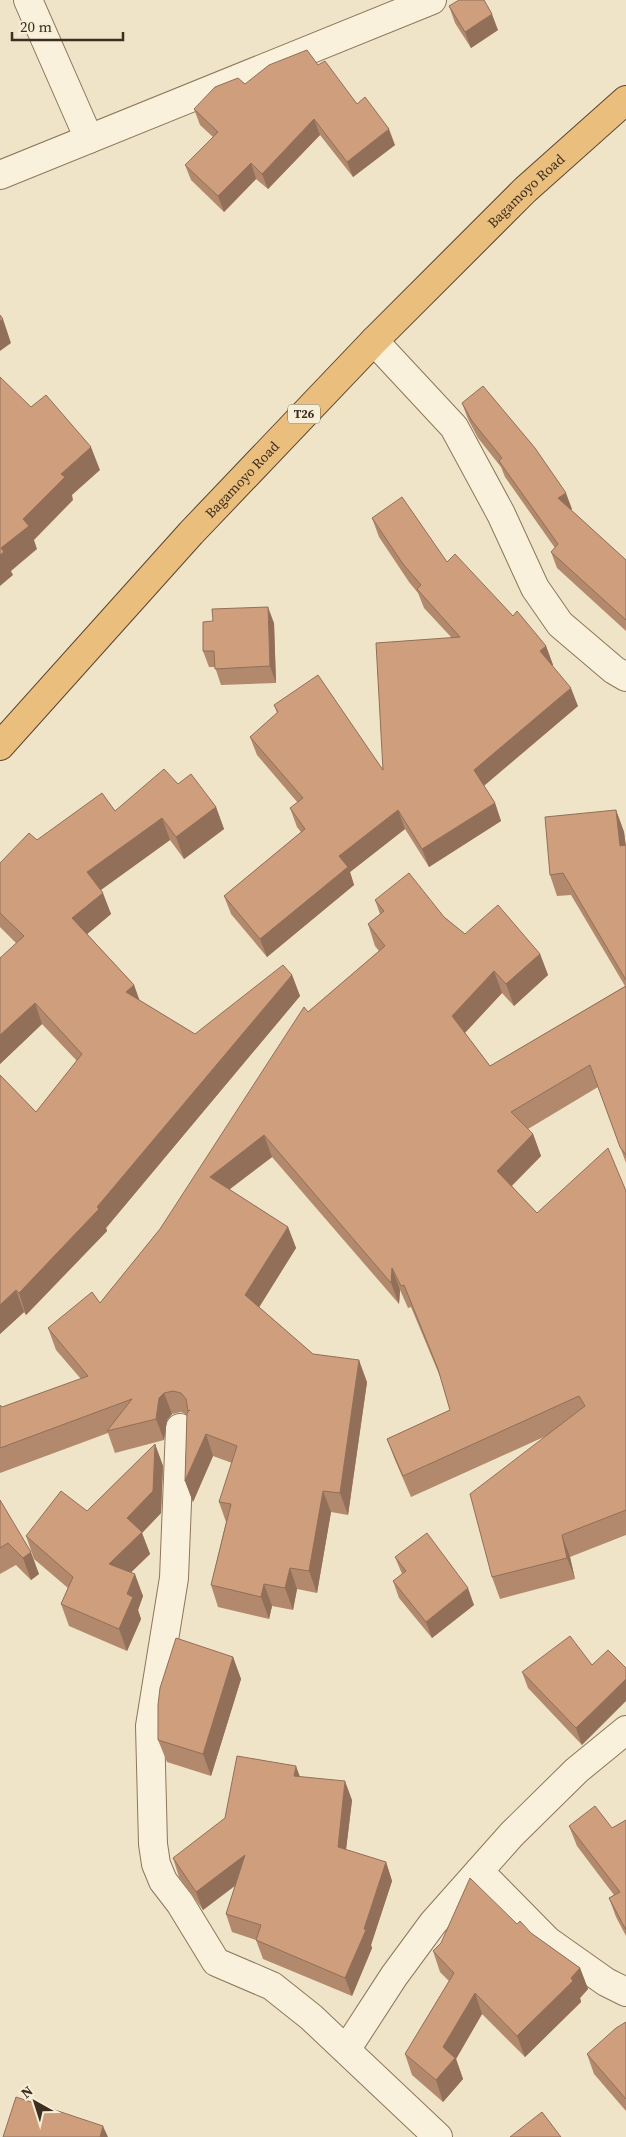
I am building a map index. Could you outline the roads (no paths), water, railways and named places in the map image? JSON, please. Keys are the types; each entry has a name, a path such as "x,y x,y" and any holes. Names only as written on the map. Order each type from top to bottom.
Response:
{"highway":[{"name":"Bagamoyo Road","path":"0,746 191,533 374,341 525,190 626,100"}],"street":[{"path":"28,0 89,139"},
{"path":"0,175 432,0"},
{"path":"374,341 454,427 500,514 535,588 560,624 614,670 626,677"},
{"path":"180,1428 174,1578 150,1726 153,1844 156,1864 163,1881 180,1903 216,1962 272,1986 311,2017 438,2137"},
{"path":"346,2050 394,1976 433,1923 512,1834 577,1770 626,1730"},
{"path":"480,1871 548,1941 606,1982 626,1992"}]}
